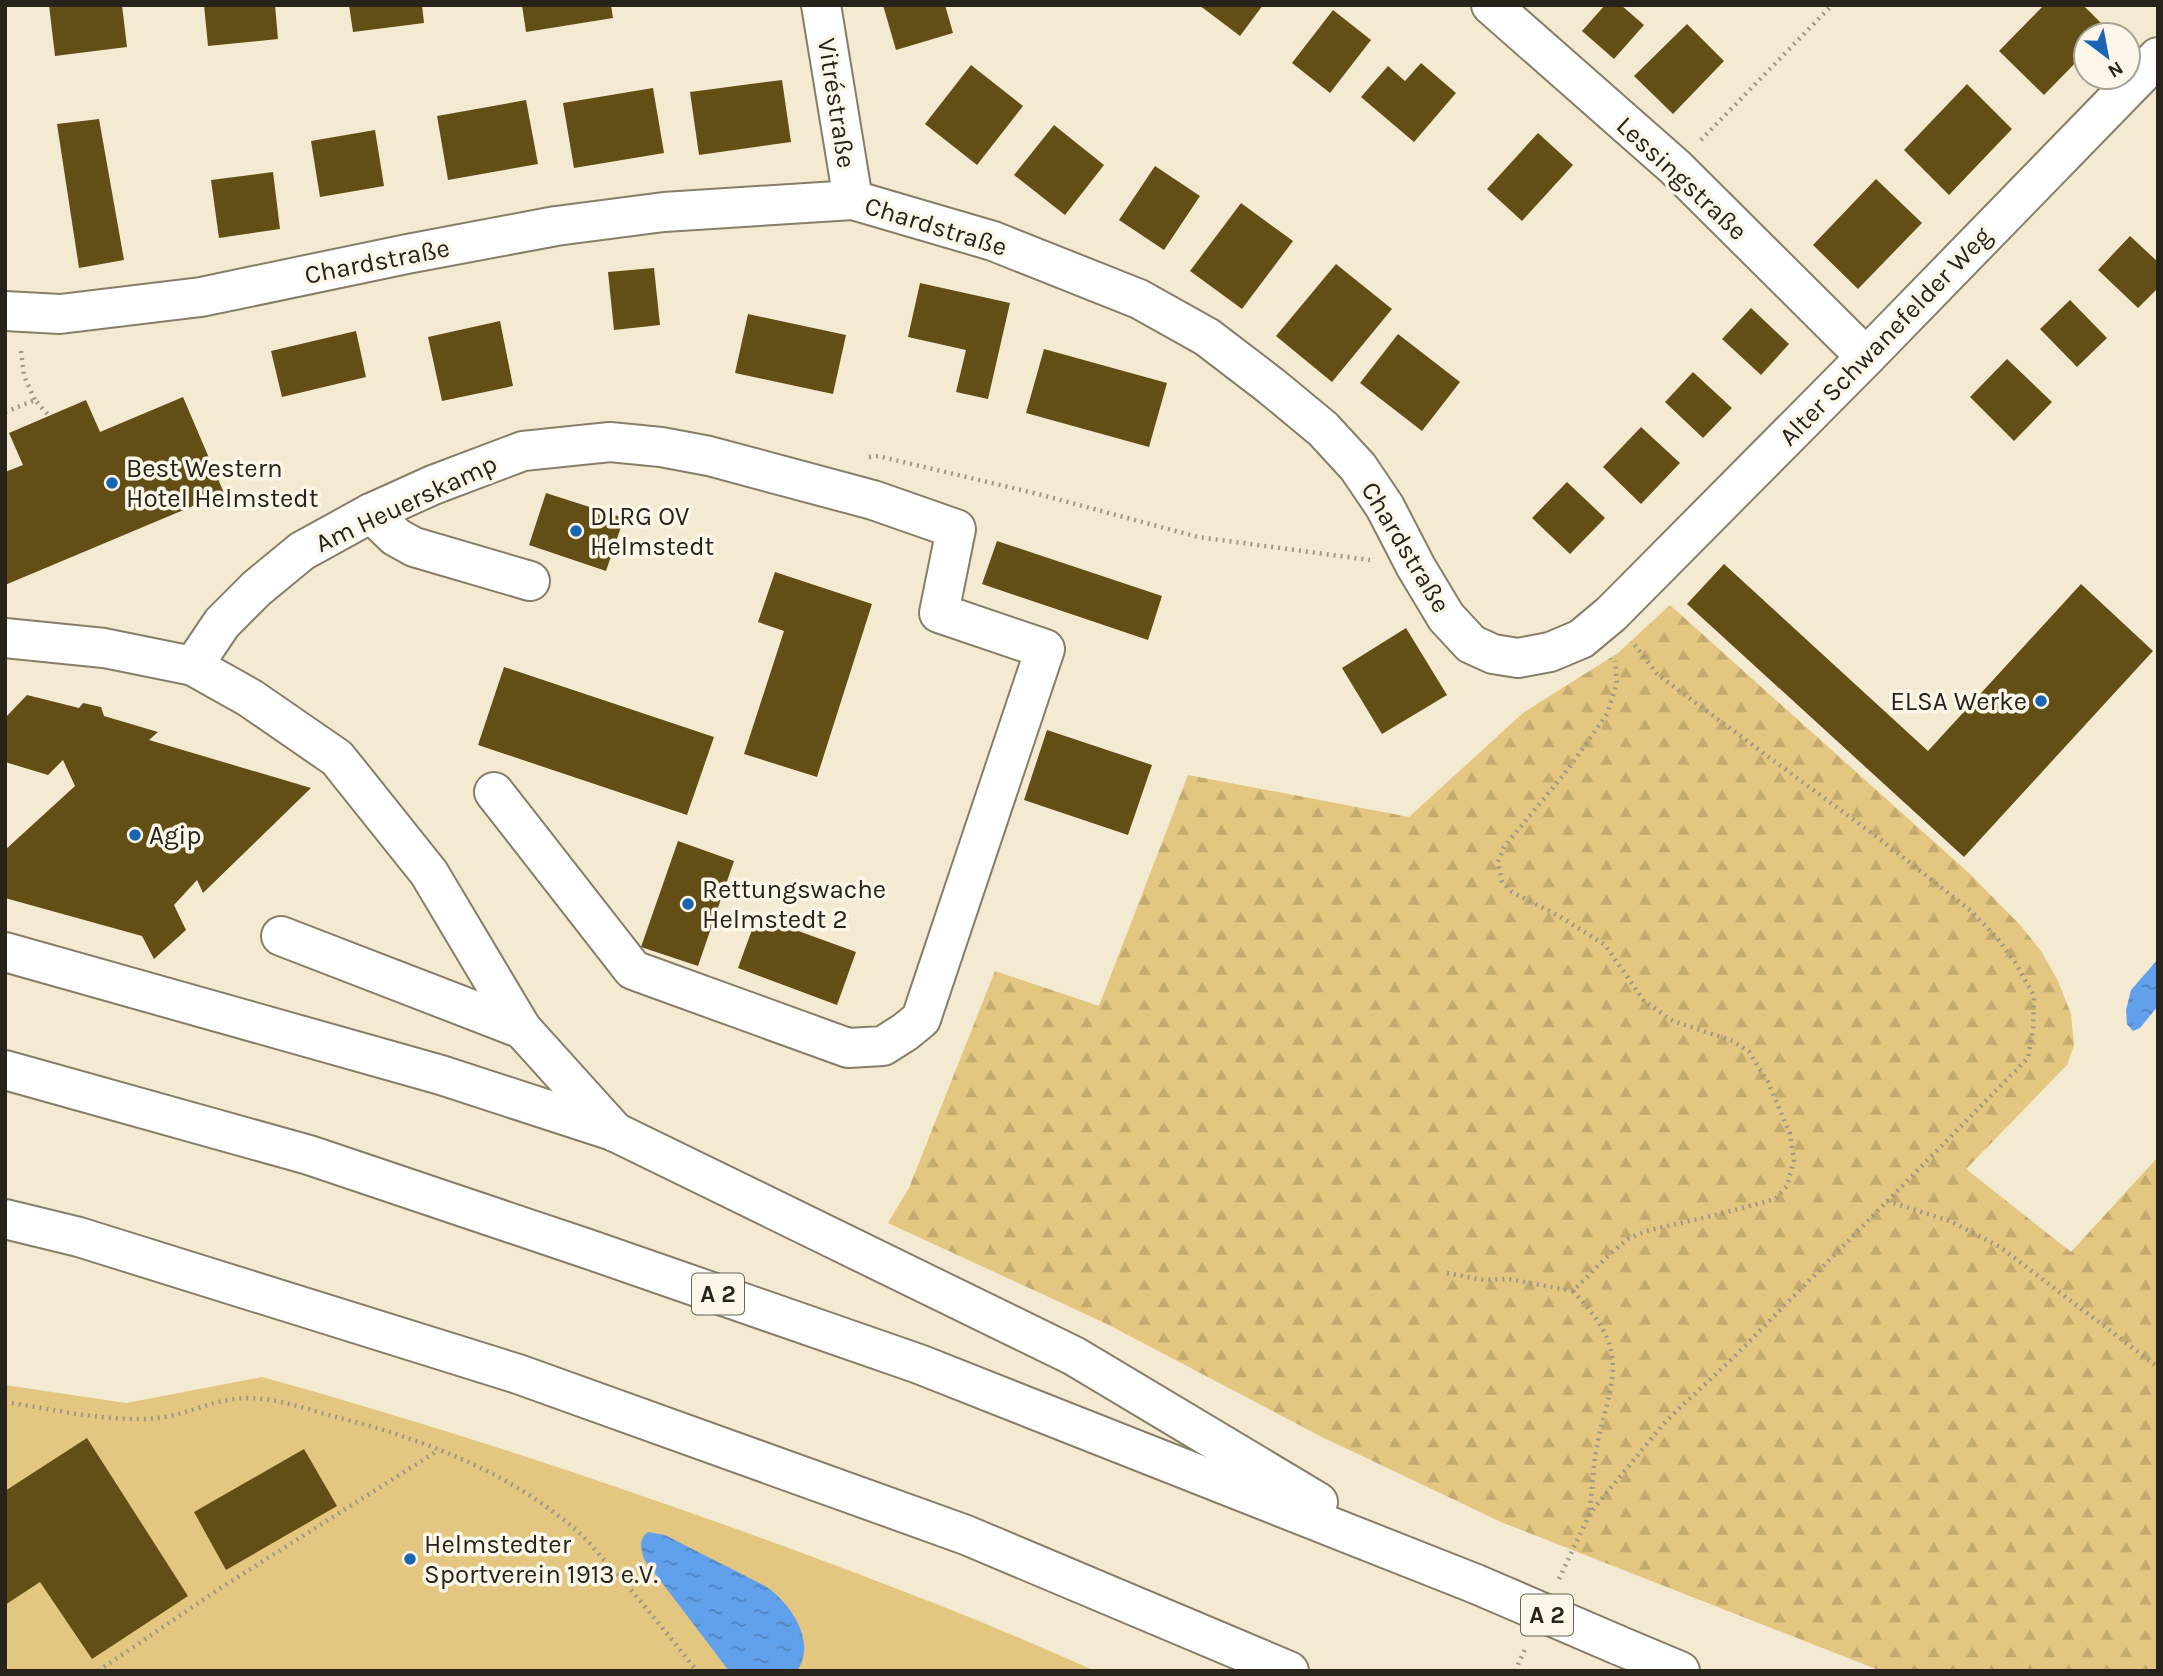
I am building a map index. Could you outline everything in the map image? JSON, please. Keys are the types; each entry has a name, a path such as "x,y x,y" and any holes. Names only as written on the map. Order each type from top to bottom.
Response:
{"main road":[{"name":"Vitréstraße","path":"821,5 853,200"},
{"name":"Lessingstraße","path":"1491,5 1675,167 1866,357"},
{"name":"Alter Schwanefelder Weg","path":"1611,614 2158,57"},
{"name":"Chardstraße","path":"13,312 60,314 201,297 407,254 569,225 664,212 853,200 1005,246 1139,299 1207,337 1323,429 1358,467 1385,507 1446,618 1471,644 1493,654 1518,659 1550,652 1581,639 1611,614"},
{"name":"Am Heuerskamp","path":"192,666 222,623 257,588 302,551 371,513 433,485 523,451 610,442 661,447 709,456 873,500 956,529 939,613 1045,649 920,1019 883,1046 848,1048 633,970 494,792"},
{"path":"371,513 396,537 414,547 530,581"},
{"path":"5,638 104,648 192,666 250,698 337,758 429,873 522,1029 615,1132"},
{"path":"281,936 522,1029"},
{"path":"5,952 441,1075 615,1132 1074,1356 1416,1561"},
{"name":"A 2","path":"5,1070 309,1155 588,1248 919,1364 1476,1584 1680,1671"},
{"path":"5,1219 79,1237 517,1374 966,1535 1289,1671"}],"path":[{"path":"1675,167 1832,5"},
{"path":"13,312 24,376 35,400 49,416"},
{"path":"5,412 35,400"},
{"path":"1038,494 1198,537 1416,566"},
{"path":"1573,1550 1590,1513 1666,1421 1735,1356 2028,1058 2033,1030 2034,996 1998,939 1971,911 1881,840 1658,675 1611,614"},
{"path":"1573,1291 1628,1239 1646,1231 1775,1199 1787,1186 1794,1160 1790,1134 1777,1100 1749,1052 1732,1041 1673,1021 1644,1001 1605,945 1559,916 1512,892 1502,881 1498,862 1504,847 1569,768 1607,714 1617,683 1611,614"},
{"path":"1887,1200 1951,1221 2000,1247 2158,1367"},
{"path":"1447,1273 1483,1280 1508,1279 1573,1291 1602,1328 1611,1351 1612,1372 1597,1446 1590,1513"},
{"path":"5,1402 103,1417 159,1418 228,1399 251,1398 275,1401 380,1428 439,1450 490,1473 533,1498 577,1530 640,1600 697,1671"},
{"path":"97,1671 222,1587 439,1450"}],"green space":[{"path":"1670,605 1970,874 2021,926 2041,951 2058,981 2071,1014 2074,1045 2067,1065 1966,1169 2071,1252 2158,1157 2158,1671 1881,1671 1501,1522 1322,1437 1107,1324 888,1223 909,1188 995,971 1099,1006 1188,775 1409,817 1523,713 1618,653"},
{"name":"Helmstedter Sportverein 1913 e.V.","path":"262,1377 521,1455 776,1543 944,1607 1095,1671 5,1671 5,1385 126,1403"}],"water":[{"path":"2158,959 2158,1006 2140,1028 2133,1031 2127,1024 2126,1010 2131,990"},
{"path":"648,1532 665,1535 763,1585 780,1598 800,1627 803,1638 802,1660 797,1671 729,1671 644,1559 642,1541"}],"building":[{"path":"49,5 122,5 127,47 55,56"},
{"path":"204,5 275,5 278,39 208,46"},
{"path":"349,5 422,5 424,23 353,32"},
{"path":"522,5 611,5 613,18 526,32"},
{"path":"883,5 945,5 953,33 896,50"},
{"path":"1199,5 1263,5 1240,36"},
{"path":"1605,5 1621,5 1644,25 1614,59 1582,31"},
{"path":"2044,5 2083,5 2099,21 2072,21 2072,66 2044,95 1999,51"},
{"path":"1333,10 1371,40 1330,93 1292,63"},
{"path":"1687,24 1724,61 1673,114 1634,76"},
{"path":"1421,63 1456,93 1414,142 1361,97 1388,66 1405,81"},
{"path":"971,65 1023,106 977,165 925,124"},
{"path":"782,80 791,142 699,155 690,92"},
{"path":"1967,84 2012,129 1949,195 1904,150"},
{"path":"653,88 664,153 574,168 563,103"},
{"path":"526,100 538,164 448,180 437,116"},
{"path":"99,119 124,260 79,268 57,124"},
{"path":"1054,125 1104,165 1065,215 1014,175"},
{"path":"375,130 384,186 320,197 311,141"},
{"path":"1538,133 1573,165 1522,221 1487,189"},
{"path":"1155,166 1200,196 1164,250 1119,220"},
{"path":"273,172 280,229 219,238 211,180"},
{"path":"1876,179 1922,223 1858,289 1813,245"},
{"path":"1241,203 1293,241 1242,309 1190,271"},
{"path":"2130,236 2158,262 2158,288 2138,308 2098,270"},
{"path":"1336,264 1392,309 1332,382 1276,336"},
{"path":"654,268 660,325 614,330 608,272"},
{"path":"920,283 1010,303 988,399 956,392 966,350 908,337"},
{"path":"2070,300 2107,338 2077,367 2040,329"},
{"path":"1751,308 1789,344 1761,375 1722,339"},
{"path":"748,314 846,335 833,394 735,373"},
{"path":"500,321 513,386 442,401 428,337"},
{"path":"356,331 366,377 282,397 271,351"},
{"path":"1398,334 1460,382 1422,431 1360,383"},
{"path":"1044,349 1167,383 1149,447 1026,413"},
{"path":"2007,359 2052,402 2014,441 1970,397"},
{"path":"1693,372 1732,408 1703,438 1665,402"},
{"name":"Best Western Hotel Helmstedt","path":"183,397 224,493 5,585 5,472 23,465 9,433 86,400 100,432"},
{"path":"1641,427 1680,463 1641,504 1603,467"},
{"path":"1567,482 1605,518 1570,554 1532,518"},
{"name":"DLRG OV Helmstedt","path":"546,493 624,518 606,571 529,545"},
{"path":"997,541 1162,596 1148,640 982,584"},
{"name":"ELSA Werke","path":"1724,564 1928,751 2081,584 2153,651 1964,857 1687,604"},
{"path":"775,572 872,604 817,777 744,754 784,631 758,622"},
{"path":"1406,628 1447,695 1382,734 1342,668"},
{"path":"504,667 714,737 687,815 478,745"},
{"path":"27,695 79,708 83,703 101,707 104,716 158,732 149,740 311,788 203,893 197,880 174,905 186,930 154,959 142,936 5,898 5,850 75,786 63,760 48,775 5,762 5,718"},
{"path":"1047,730 1152,765 1128,835 1024,800"},
{"name":"Rettungswache Helmstedt 2","path":"678,841 734,861 698,966 641,947"},
{"path":"757,916 856,952 837,1005 738,968"},
{"path":"87,1438 188,1596 92,1659 40,1582 5,1605 5,1491"},
{"path":"304,1449 337,1506 226,1570 194,1512"}],"place":[{"name":"Best Western Hotel Helmstedt","path":"112,483"},
{"name":"DLRG OV Helmstedt","path":"576,531"},
{"name":"ELSA Werke","path":"2041,701"},
{"name":"Agip","path":"135,835"},
{"name":"Rettungswache Helmstedt 2","path":"688,904"},
{"name":"Helmstedter Sportverein 1913 e.V.","path":"410,1559"}]}
